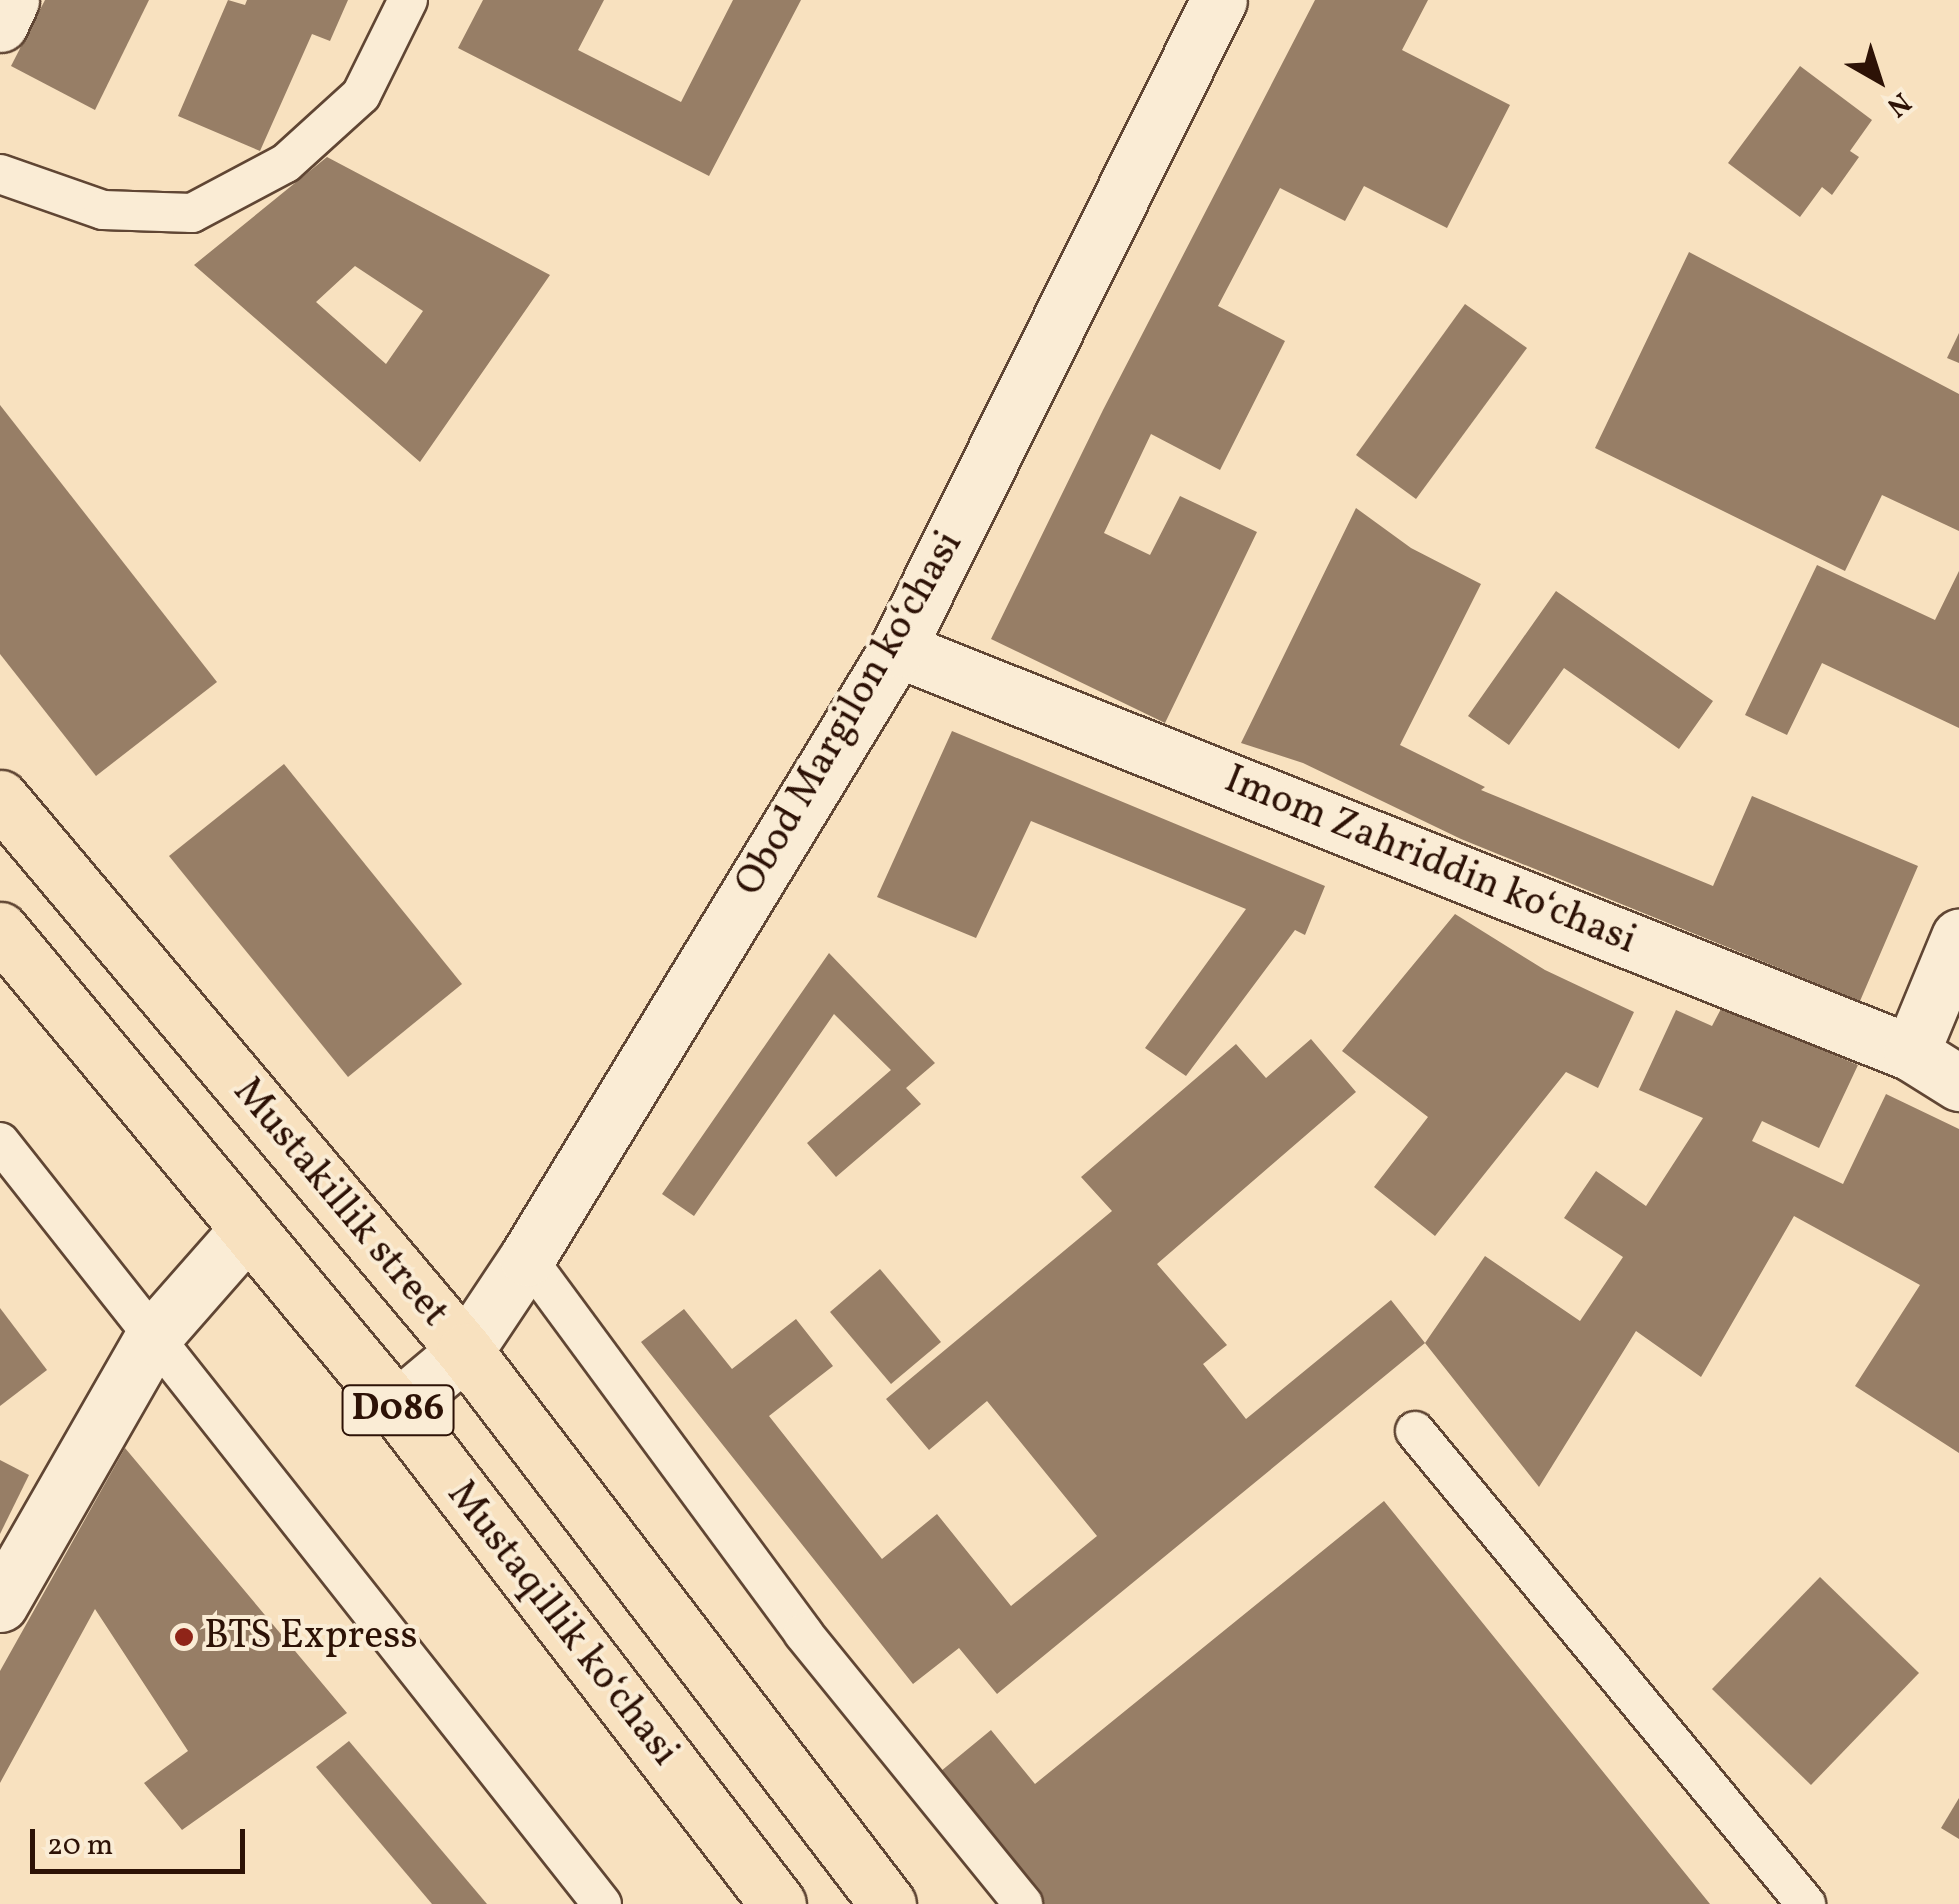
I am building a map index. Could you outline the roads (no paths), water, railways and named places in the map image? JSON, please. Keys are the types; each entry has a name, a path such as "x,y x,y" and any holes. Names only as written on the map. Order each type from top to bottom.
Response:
{"main road":[{"name":"Mustakillik street","path":"0,798 465,1351 888,1904"},
{"name":"Mustaqillik koʻchasi","path":"0,930 396,1408 778,1904"}],"street":[{"path":"0,24 11,0"},
{"name":"Obod Margilon koʻchasi","path":"396,1408 465,1351 527,1258 897,650 1220,0"},
{"name":"Imom Zahriddin koʻchasi","path":"897,650 1911,1053 1959,1083"},
{"path":"1911,1053 1959,937"},
{"path":"0,1604 153,1337 248,1229"}],"lane":[{"path":"0,174 102,210 192,213 286,163 360,95 408,0"},
{"path":"0,1142 602,1904"},
{"path":"527,1258 802,1633 1023,1904"},
{"path":"1416,1431 1806,1904"}],"place":[{"name":"BTS Express","path":"184,1637"}]}
